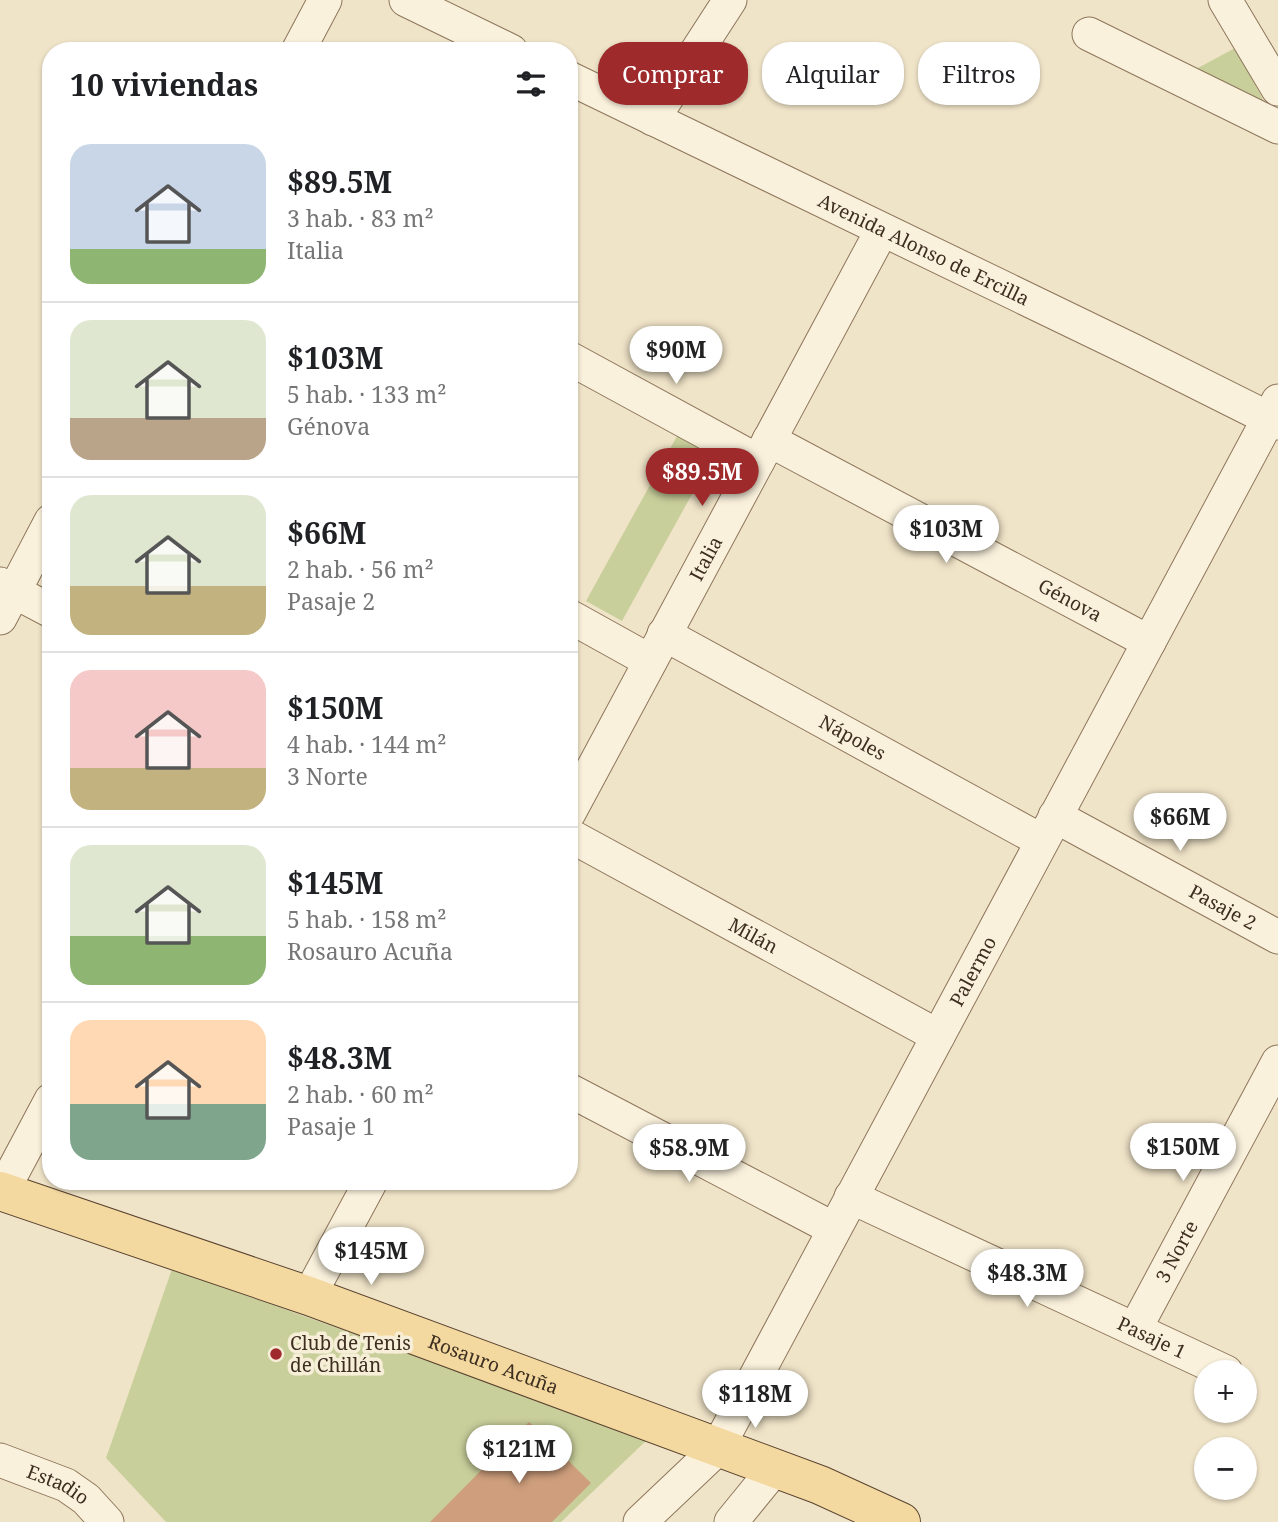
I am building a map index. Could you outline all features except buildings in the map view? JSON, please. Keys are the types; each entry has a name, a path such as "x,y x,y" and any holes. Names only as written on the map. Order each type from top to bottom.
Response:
{"main road":[{"name":"Rosauro Acuña","path":"1,1192 309,1296 820,1485 901,1522"}],"street":[{"path":"303,42 325,0"},
{"path":"406,0 492,42"},
{"path":"653,119 730,0"},
{"path":"1225,0 1278,89"},
{"path":"1089,34 1278,127"},
{"name":"Avenida Alonso de Ercilla","path":"578,83 882,230 1275,414"},
{"name":"Italia","path":"578,796 882,230"},
{"name":"Génova","path":"578,362 763,450 1149,642"},
{"name":"Palermo","path":"640,1522 717,1449 1149,642 1275,414"},
{"path":"42,536 5,598 42,608"},
{"name":"Nápoles","path":"578,619 657,648 1049,828"},
{"name":"Pasaje 2","path":"1049,828 1278,937"},
{"name":"Milán","path":"578,840 937,1036"},
{"name":"3 Norte","path":"1135,1329 1278,1062"},
{"path":"578,1095 834,1229"},
{"path":"1,1192 42,1117"},
{"path":"309,1296 366,1190"},
{"name":"Pasaje 1","path":"851,1197 1200,1360"},
{"name":"Estadio","path":"0,1460 66,1485 89,1514"},
{"path":"731,1522 775,1468"}],"green space":[{"path":"1235,48 1265,103 1196,69"},
{"path":"677,436 713,456 622,621 586,601"},
{"name":"Club de Tenis de Chillán","path":"172,1269 648,1439 561,1522 166,1522 106,1458"}],"place":[{"name":"Club de Tenis de Chillán","path":"276,1354"}]}
